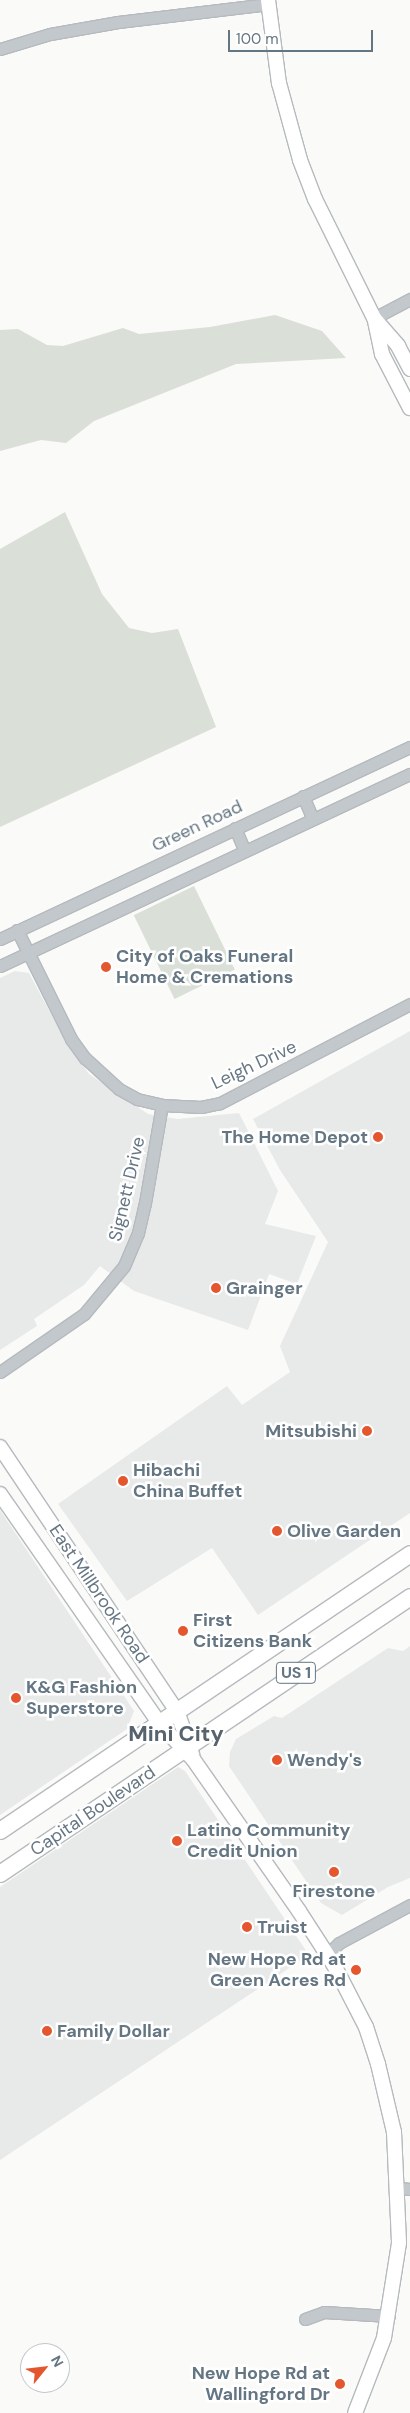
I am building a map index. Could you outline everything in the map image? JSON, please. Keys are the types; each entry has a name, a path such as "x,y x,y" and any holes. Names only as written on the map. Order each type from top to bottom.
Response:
{"highway":[{"name":"Capital Boulevard","path":"0,1831 410,1554"},
{"name":"Capital Boulevard","path":"0,1874 189,1751 410,1597"}],"main road":[{"path":"269,2 279,83 300,160 330,232 374,318 398,346 410,369"},
{"path":"374,318 382,354 410,408"},
{"name":"East Millbrook Road","path":"0,1447 178,1711 189,1751"},
{"name":"East Millbrook Road","path":"0,1494 159,1723 189,1751"},
{"path":"189,1751 327,1955 360,2015 378,2064 394,2132 404,2188 389,2316 384,2338 356,2413"}],"street":[{"path":"0,49 50,34 269,2"},
{"path":"374,318 410,299"},
{"name":"Green Road","path":"0,939 410,746"},
{"path":"0,966 410,774"},
{"path":"303,796 313,819"},
{"path":"235,828 245,851"},
{"name":"Leigh Drive","path":"18,930 71,1038 96,1071 119,1089 137,1099 162,1105 201,1107 220,1103 410,1004"},
{"name":"Signett Drive","path":"0,1372 84,1314 124,1266 138,1233 162,1105"},
{"path":"327,1955 344,1940 410,1905"},
{"path":"305,2319 324,2312 389,2316"}],"shaded area":[{"path":"275,315 322,331 346,358 236,364 94,421 66,443 41,440 0,451 0,330 18,329 47,345 63,346 123,328 139,334 210,327"},
{"path":"65,512 102,594 129,628 152,633 178,629 216,727 0,827 0,549"},
{"path":"194,886 235,970 175,999 134,915"},
{"path":"15,971 29,973 61,1033 89,1074 148,1114 177,1119 239,1113 278,1191 265,1224 316,1236 297,1284 269,1274 248,1330 134,1291 100,1266 84,1285 34,1319 37,1326 0,1350 0,978"},
{"path":"410,1031 410,1513 258,1615 212,1548 127,1601 58,1504 227,1386 242,1405 290,1372 280,1346 328,1242 280,1170 253,1119"},
{"path":"0,1510 134,1711 127,1729 0,1815"},
{"path":"410,1646 410,1878 388,1887 342,1915 321,1903 314,1893 229,1766 230,1752 236,1739 274,1716 282,1718 388,1648 403,1651"},
{"path":"178,1767 185,1771 309,1955 0,2160 0,1887"}],"place":[{"name":"City of Oaks Funeral Home & Cremations","path":"106,967"},
{"name":"The Home Depot","path":"378,1137"},
{"name":"Grainger","path":"216,1288"},
{"name":"Mitsubishi","path":"367,1431"},
{"name":"Hibachi China Buffet","path":"123,1481"},
{"name":"Olive Garden","path":"277,1531"},
{"name":"First Citizens Bank","path":"183,1631"},
{"name":"K&G Fashion Superstore","path":"16,1698"},
{"name":"Wendy's","path":"277,1760"},
{"name":"Latino Community Credit Union","path":"177,1841"},
{"name":"Firestone","path":"334,1872"},
{"name":"Truist","path":"247,1927"},
{"name":"New Hope Rd at Green Acres Rd","path":"356,1970"},
{"name":"Family Dollar","path":"47,2031"},
{"name":"New Hope Rd at Wallingford Dr","path":"340,2384"}],"district":[{"name":"Mini City","path":"176,1734"}]}
